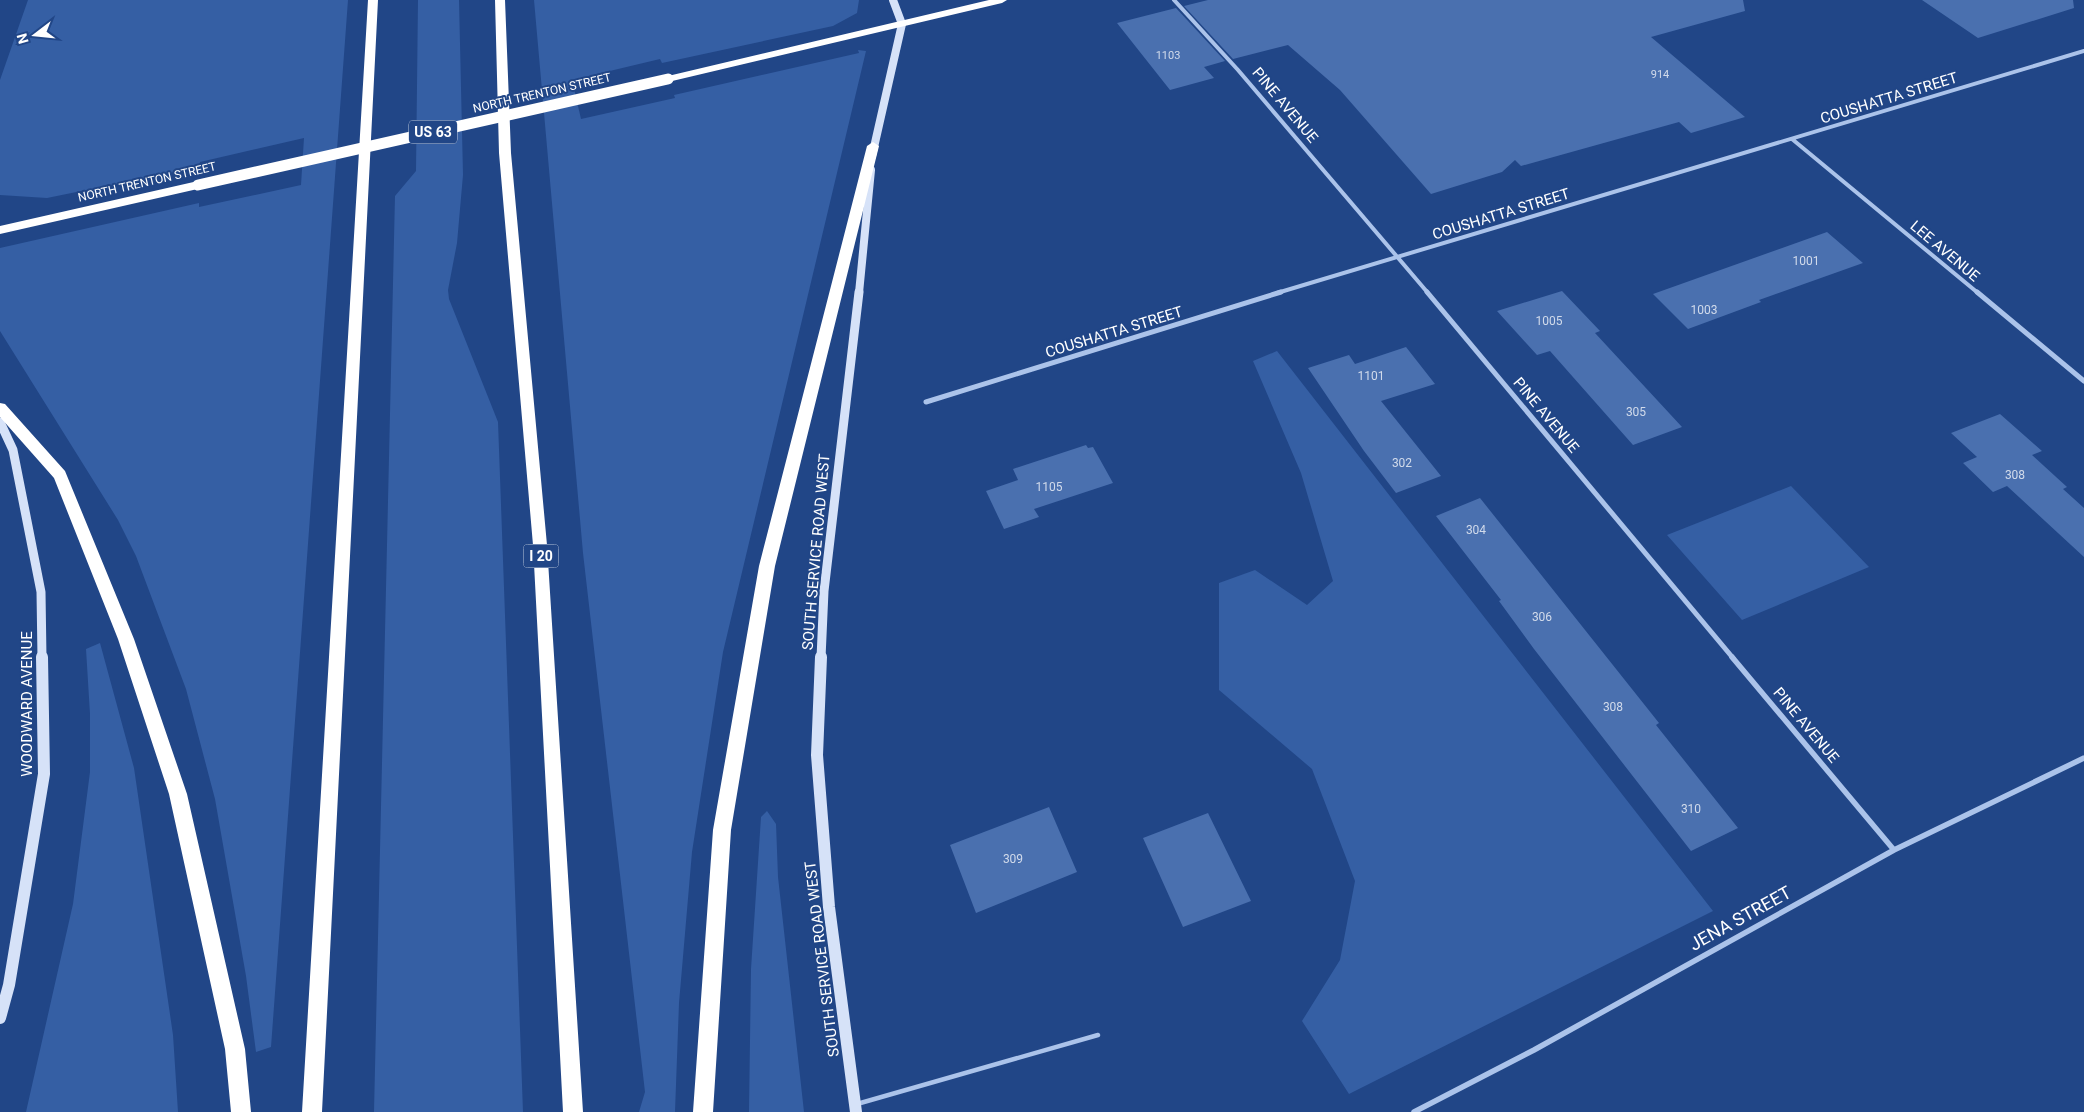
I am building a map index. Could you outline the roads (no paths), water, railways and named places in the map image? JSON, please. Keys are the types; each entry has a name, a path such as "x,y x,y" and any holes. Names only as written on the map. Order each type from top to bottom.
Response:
{"highway":[{"path":"312,1112 373,0"},
{"name":"I 20","path":"500,0 505,153 540,545 572,1112"},
{"name":"NORTH TRENTON STREET","path":"0,230 668,79 1002,0"},
{"path":"703,1112 722,830 765,576 835,291 873,146"},
{"path":"0,408 60,476 126,639 178,794 235,1050 241,1112"}],"main road":[{"path":"893,0 902,24"},
{"name":"SOUTH SERVICE ROAD WEST","path":"855,1109 829,907 817,755 824,591 864,246 873,146 902,24"},
{"name":"WOODWARD AVENUE","path":"0,422 13,450 42,592 44,774 9,985 0,1018"}],"street":[{"name":"PINE AVENUE","path":"1174,0 1238,70 1397,256 1894,850"},
{"name":"COUSHATTA STREET","path":"926,402 1397,256 2084,51"},
{"name":"LEE AVENUE","path":"1792,139 2084,381"},
{"name":"JENA STREET","path":"1414,1112 1534,1050 1894,850 2084,758"}],"lane":[{"path":"855,1109 1098,1036"}]}
